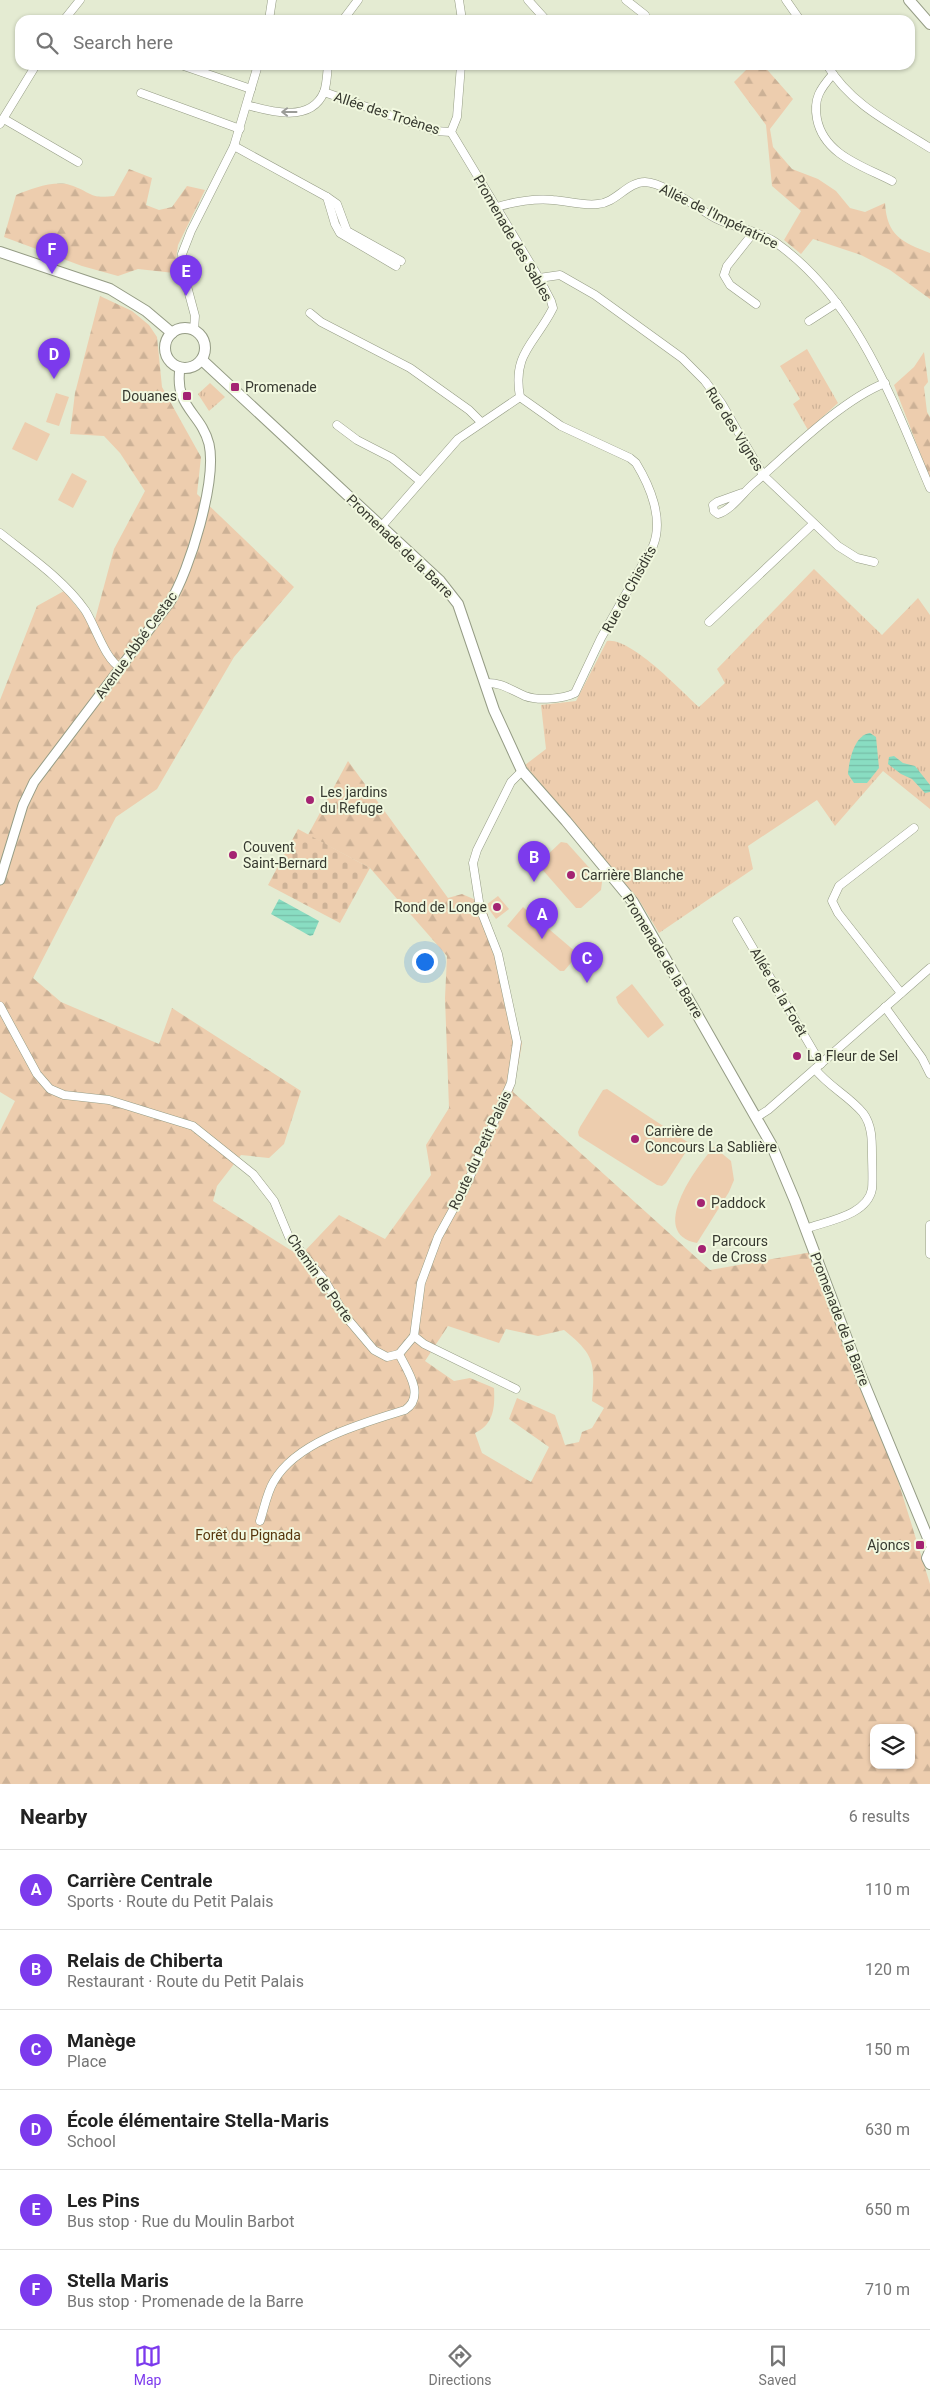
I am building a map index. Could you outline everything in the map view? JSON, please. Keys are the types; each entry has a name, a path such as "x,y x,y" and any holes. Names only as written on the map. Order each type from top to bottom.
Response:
{"main road":[{"path":"909,0 930,24"},
{"path":"0,252 110,289 146,311 172,333"},
{"path":"182,328 194,330 199,333 205,343 205,355 192,368 180,368 170,361 165,350 168,338 172,333 182,328"},
{"name":"Promenade de la Barre","path":"202,360 451,593 468,629 494,710 522,771 633,902 757,1117 775,1153 861,1376 930,1543"},
{"path":"930,1551 927,1558 930,1564"}],"street":[{"path":"68,15 80,0"},
{"path":"270,15 272,0"},
{"path":"347,15 358,0"},
{"path":"459,0 461,15"},
{"path":"528,0 542,15"},
{"path":"626,0 645,15"},
{"path":"786,0 796,15"},
{"path":"33,70 2,121 78,162"},
{"path":"196,70 251,89"},
{"path":"194,330 195,316 184,275 182,254 191,231 234,146 257,70"},
{"path":"247,105 274,111 302,112 312,106 324,92 327,70"},
{"path":"451,132 458,117 460,70"},
{"path":"830,70 862,106 930,148"},
{"path":"833,74 818,91 814,107 822,135 829,146 840,154 892,181"},
{"name":"Allée des Troènes","path":"324,92 434,131 451,132"},
{"path":"141,93 240,129"},
{"name":"Promenade des Sables","path":"451,132 551,301 552,308 520,359 518,367 520,397"},
{"path":"234,146 327,198 340,233 398,264"},
{"name":"Allée de l'Impératrice","path":"497,207 550,200 598,204 613,200 638,183 646,182 670,192 717,219 774,241 830,292 837,303 885,383 930,488"},
{"path":"754,232 727,266 724,275 730,285 756,304"},
{"name":"Rue des Vignes","path":"539,278 560,274 595,296 682,358 705,381 722,404 763,475 838,546 857,558 874,562"},
{"path":"809,321 837,303"},
{"path":"310,313 321,322 410,368 469,410 481,422"},
{"name":"Avenue Abbé Cestac","path":"0,880 23,805 34,782 177,591 207,490 211,458 208,442 179,392 180,368"},
{"path":"742,493 847,403 885,383"},
{"path":"381,527 458,439 520,397"},
{"name":"Rue de Chisdits","path":"485,683 501,684 532,698 568,696 575,693 601,638 653,546 658,530 656,513 636,463 630,458 562,426 520,397"},
{"path":"337,425 357,440 392,458 420,481"},
{"path":"709,622 813,524"},
{"path":"0,533 62,586 84,610 111,657 121,668"},
{"name":"Route du Petit Palais","path":"414,1336 421,1283 438,1237 466,1186 511,1083 517,1042 498,954 478,900 473,864 477,850 511,782 522,771"},
{"path":"901,993 838,913 832,900 839,886 914,828"},
{"name":"Allée de la Forêt","path":"737,921 818,1066 821,1078 855,1105 864,1115 872,1136 872,1188 863,1205 855,1211 805,1229"},
{"path":"757,1117 930,968"},
{"name":"Chemin de Porte","path":"0,1006 37,1074 50,1089 64,1095 109,1100 193,1126 252,1174 274,1201 289,1237 325,1281 346,1317 374,1350 386,1357 399,1354"},
{"path":"885,1007 922,1058 930,1074"},
{"path":"930,1225 930,1254"},
{"path":"260,1521 273,1481 291,1462 310,1448 343,1430 405,1410 410,1406 415,1396 414,1385 399,1354 414,1336 424,1344 516,1390"}],"green space":[{"path":"746,70 767,70 793,99 770,129 773,147 792,169 818,179 836,191 850,208 865,212 885,203 889,223 898,236 911,245 930,253 930,299 890,270 861,255 813,239 801,254 784,240 801,211 772,186 766,125 734,82"},
{"path":"129,169 152,178 146,205 159,210 172,207 187,186 205,190 178,245 174,273 138,269 118,276 82,266 4,237 16,195 50,184 64,184 94,196 114,196"},
{"name":"Forêt du Pignada","path":"100,296 132,311 149,325 157,337 162,387 201,457 197,494 294,587 234,657 157,789 116,817 33,978 61,1002 159,1044 172,1008 301,1091 284,1144 269,1158 241,1155 217,1186 213,1201 300,1256 339,1215 385,1239 431,1175 426,1145 449,1108 445,998 447,956 370,868 308,835 348,761 448,898 462,894 485,904 522,1044 513,1092 710,1270 812,1252 873,1400 930,1584 930,1784 0,1784 0,1131 15,1101 0,1092 0,700 37,606 64,591 93,627 114,549 145,491 120,453 104,436 70,434 75,393","holes":["448,1326 499,1343 506,1329 538,1336 564,1330 587,1353 593,1368 592,1401 604,1408 592,1428 582,1432 579,1442 565,1445 555,1415 517,1398 509,1419 549,1447 531,1482 482,1453 475,1433 490,1420 494,1402 494,1388 470,1378 454,1381 425,1361"]},
{"path":"807,349 838,403 808,430 793,404 800,399 780,366"},
{"path":"924,352 928,382 924,387 927,412 930,417 930,479 894,385 914,367"},
{"path":"210,383 225,397 209,411 198,394"},
{"path":"56,393 69,397 59,426 46,422"},
{"path":"25,422 50,434 37,461 12,449"},
{"path":"72,473 87,481 73,508 58,500"},
{"path":"814,569 882,635 918,598 930,615 930,809 883,771 835,826 817,800 748,846 753,869 659,933 639,900 525,765 546,749 541,705 576,701 607,641 617,642 629,647 642,656 699,707 725,683 717,669"},
{"path":"298,829 370,868 340,923 268,885"},
{"name":"Carrière Blanche","path":"561,842 567,843 602,882 601,890 581,908 576,908 541,868 542,860"},
{"name":"Rond de Longe","path":"498,896 509,909 496,919 486,905"},
{"path":"523,907 577,953 576,957 564,971 560,971 507,926"},
{"path":"632,984 664,1025 648,1038 618,1003 616,997"},
{"name":"Carrière de Concours La Sablière","path":"607,1089 689,1143 687,1150 666,1183 662,1186 657,1185 579,1136 580,1127 603,1090"},
{"name":"Paddock","path":"714,1147 731,1161 734,1180 729,1192 697,1243 683,1237 676,1227 676,1214 680,1199 688,1184"}],"water":[{"path":"870,733 876,737 879,768 867,783 854,783 848,774 853,749 860,738"},
{"path":"894,756 903,763 915,766 930,785 930,792 925,793 912,779 901,774 888,764 889,757"},
{"path":"279,899 319,921 313,935 310,936 271,914"}],"place":[{"name":"Stella Maris","path":"52,274"},
{"name":"Les Pins","path":"186,296"},
{"name":"École élémentaire Stella-Maris","path":"54,379"},
{"name":"Promenade","path":"235,387"},
{"name":"Douanes","path":"187,396"},
{"name":"Les jardins du Refuge","path":"310,800"},
{"name":"Couvent Saint-Bernard","path":"233,855"},
{"name":"Carrière Blanche","path":"571,875"},
{"name":"Relais de Chiberta","path":"534,882"},
{"name":"Rond de Longe","path":"497,907"},
{"name":"Carrière Centrale","path":"542,939"},
{"name":"Manège","path":"587,983"},
{"name":"La Fleur de Sel","path":"797,1056"},
{"name":"Carrière de Concours La Sablière","path":"635,1139"},
{"name":"Paddock","path":"701,1203"},
{"name":"Parcours de Cross","path":"702,1249"},
{"name":"Ajoncs","path":"920,1545"}]}
